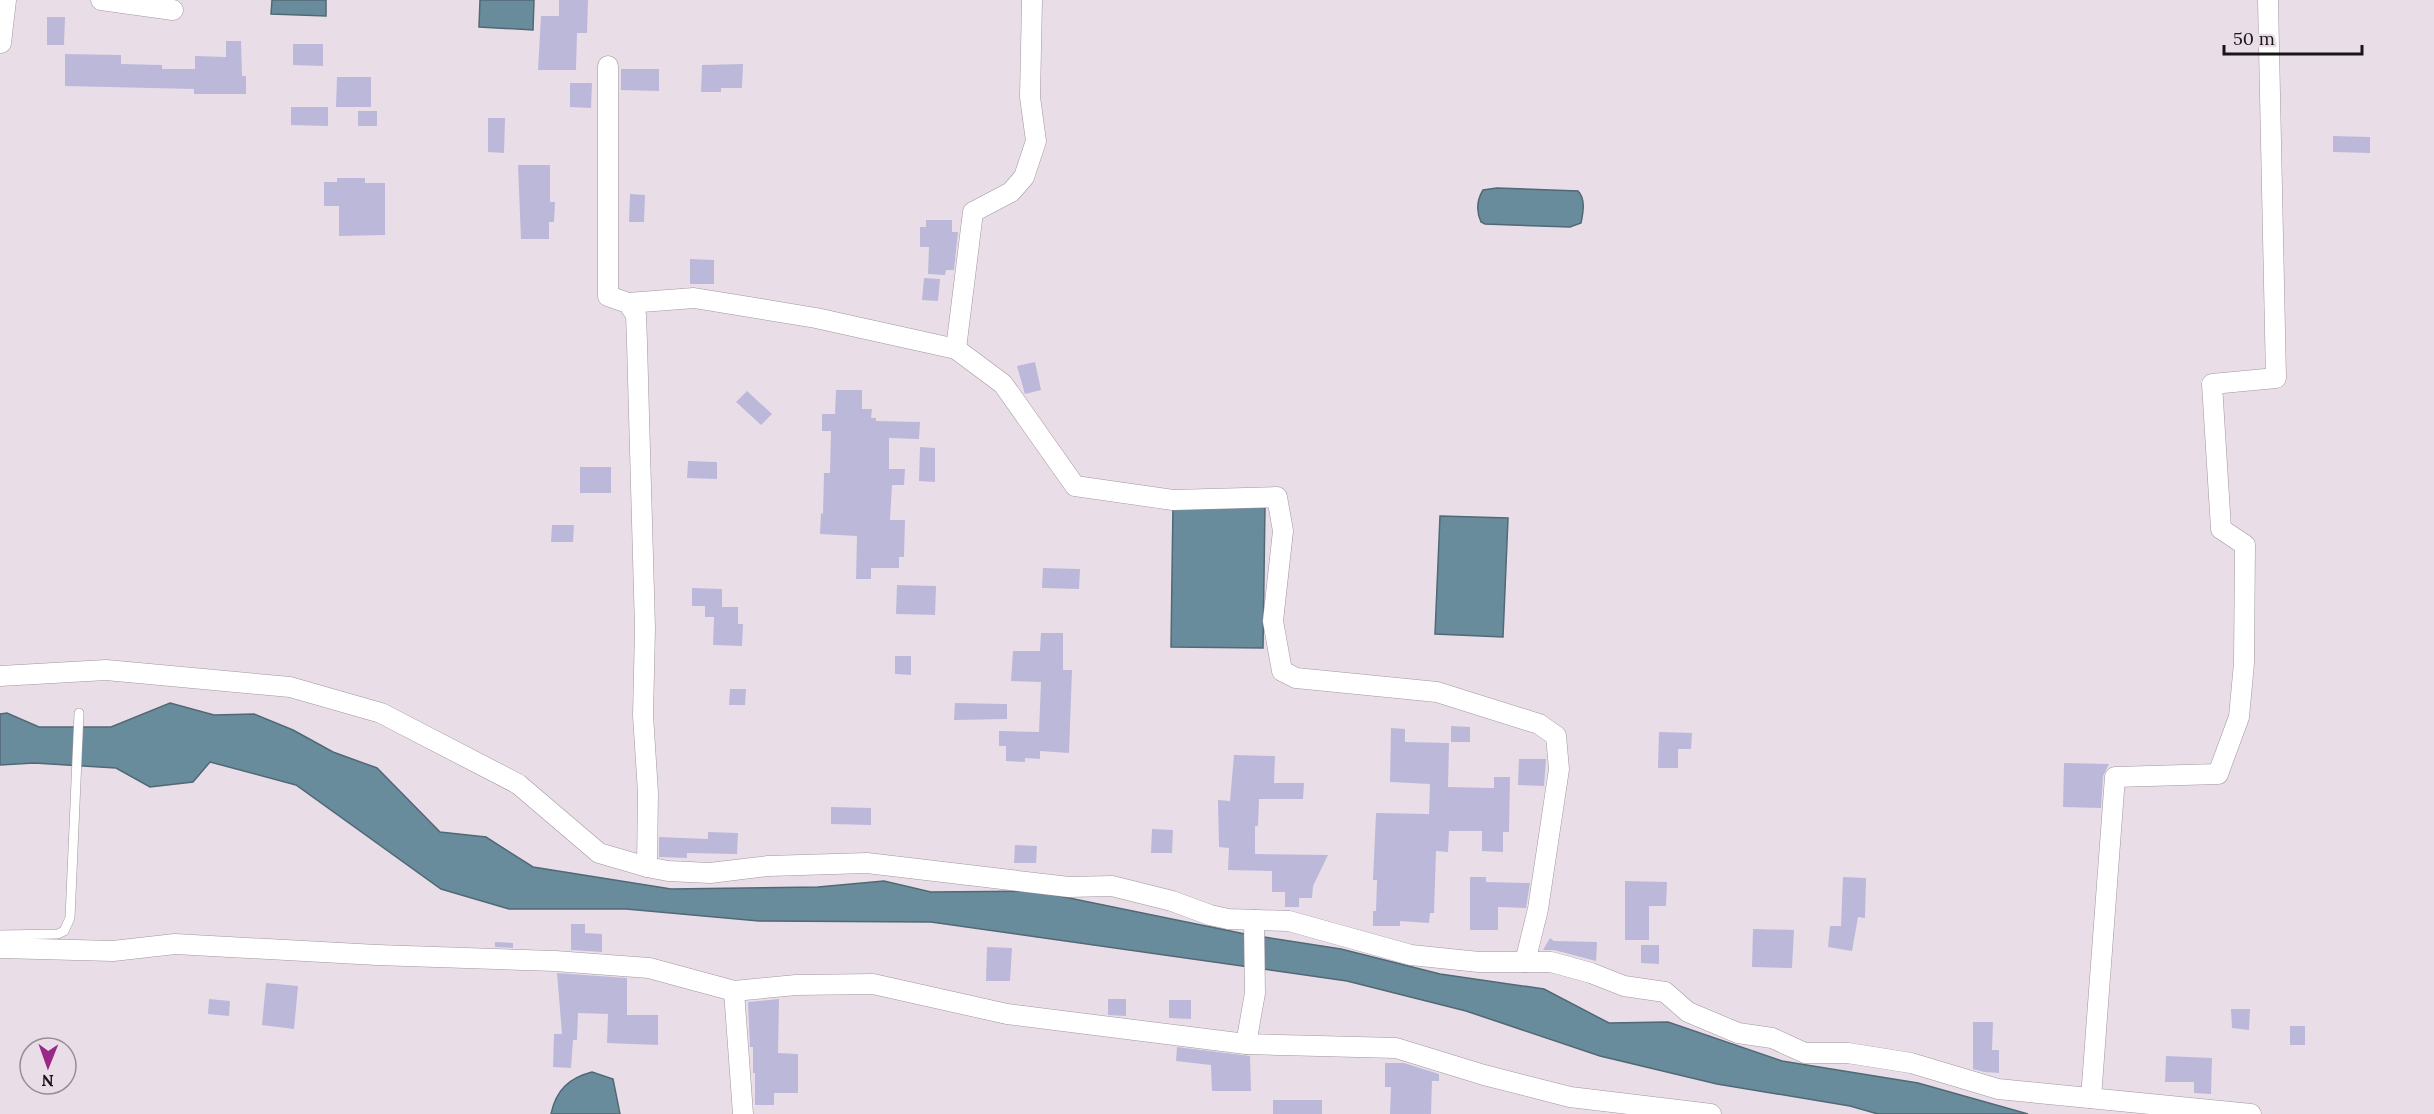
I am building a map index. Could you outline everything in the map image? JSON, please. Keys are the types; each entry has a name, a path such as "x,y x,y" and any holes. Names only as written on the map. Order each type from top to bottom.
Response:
{"street":[{"path":"1,43 6,0"},
{"path":"101,0 173,10"},
{"path":"956,349 973,212 1011,192 1024,177 1036,141 1030,97 1032,0"},
{"path":"2091,1098 2115,777 2218,774 2239,717 2244,663 2245,545 2221,529 2212,384 2276,378 2268,0"},
{"path":"608,66 608,296 628,303 694,298 816,318 956,349 1003,384 1075,486 1173,500 1277,497 1283,531 1273,621 1282,671 1296,678 1437,692 1539,724 1556,736 1559,769 1538,909 1525,962"},
{"path":"628,303 636,315 637,343 645,629 643,715 648,793 647,867"},
{"path":"0,676 106,670 290,687 381,713 518,784 599,853 647,867 668,871 710,873 768,866 867,863 1069,886 1112,886 1172,901 1210,915 1254,923 1290,921 1412,955 1479,962 1551,962 1591,973 1624,986 1665,992 1688,1012 1738,1032 1772,1038 1805,1053 1848,1053 1911,1063 1998,1089 2251,1114"},
{"path":"1246,1044 1254,993 1254,923"},
{"path":"0,948 113,951 175,944 377,955 555,961 649,968 734,991 796,985 873,984 1007,1014 1246,1044 1396,1048 1484,1075 1570,1097 1658,1111 1712,1114"},
{"path":"734,991 743,1114"}],"lane":[{"path":"0,935 58,934 64,931 70,918 79,713"}],"water":[{"path":"272,0 326,0 326,16 271,14"},
{"path":"480,0 534,0 533,30 479,27"},
{"path":"1497,188 1578,191 1583,202 1581,223 1570,227 1485,224 1481,222 1478,214 1479,198 1483,190"},
{"path":"1173,504 1265,505 1263,648 1171,647"},
{"path":"1440,516 1508,518 1503,637 1435,634"},
{"path":"170,703 214,715 254,714 293,730 333,752 377,768 440,832 486,837 533,867 671,889 818,887 884,881 931,892 1035,891 1245,934 1341,949 1440,974 1544,989 1609,1023 1668,1022 1782,1061 1918,1083 2028,1114 1878,1114 1850,1106 1717,1084 1600,1056 1466,1011 1347,981 931,922 759,921 626,909 509,909 441,889 296,785 210,762 193,782 150,787 116,768 34,763 0,765 0,714 7,713 39,727 111,727"},
{"path":"592,1072 613,1079 620,1114 551,1114 556,1098 565,1086"}],"building":[{"path":"559,0 588,0 587,33 577,33 576,70 538,70 541,16 559,16"},
{"path":"47,17 65,17 64,45 47,45"},
{"path":"226,41 241,41 242,76 246,76 246,94 194,94 194,89 65,86 65,54 121,55 121,64 162,65 162,69 195,69 195,56 226,57"},
{"path":"293,44 323,44 323,66 293,65"},
{"path":"743,64 742,88 721,88 721,92 701,92 702,65"},
{"path":"621,69 659,69 659,91 621,90"},
{"path":"337,77 371,77 371,107 336,107"},
{"path":"570,83 592,83 591,108 570,107"},
{"path":"291,107 328,107 328,126 291,125"},
{"path":"358,111 377,111 377,126 358,126"},
{"path":"488,118 505,118 504,153 488,152"},
{"path":"2333,136 2370,137 2370,153 2333,152"},
{"path":"518,165 550,165 550,202 555,202 554,222 549,222 549,239 521,239"},
{"path":"337,178 365,178 365,183 385,183 385,235 339,236 339,206 324,206 324,182 337,182"},
{"path":"630,194 645,195 644,222 629,222"},
{"path":"926,220 952,220 952,232 958,232 954,270 946,270 945,275 928,274 929,247 920,247 920,227 926,227"},
{"path":"690,259 714,260 714,284 690,284"},
{"path":"924,278 940,279 938,301 922,300"},
{"path":"1035,362 1041,390 1025,394 1017,366"},
{"path":"836,390 862,390 862,409 872,409 871,418 876,418 876,421 920,422 919,439 889,438 889,469 905,469 904,485 892,485 890,520 905,520 904,557 899,557 899,568 871,568 871,579 856,579 857,536 820,534 824,473 830,473 831,431 822,431 822,414 835,414"},
{"path":"747,391 772,414 761,425 736,402"},
{"path":"920,447 935,448 935,482 919,481"},
{"path":"688,461 717,462 717,479 687,478"},
{"path":"580,467 611,467 611,493 580,493"},
{"path":"552,525 574,525 573,542 551,542"},
{"path":"1043,568 1080,569 1079,589 1042,588"},
{"path":"897,585 936,586 935,615 896,614"},
{"path":"692,588 722,589 722,607 738,607 738,624 743,624 742,646 713,645 714,617 705,617 705,606 692,606"},
{"path":"1041,633 1063,633 1063,670 1072,670 1069,753 1040,751 1040,759 1025,758 1025,762 1006,761 1006,746 999,746 999,731 1039,732 1041,682 1011,681 1013,651 1040,651"},
{"path":"895,656 911,656 911,675 895,674"},
{"path":"730,689 746,689 745,705 729,705"},
{"path":"955,703 1007,704 1007,719 954,720"},
{"path":"1451,726 1470,727 1470,742 1451,742"},
{"path":"1391,728 1405,729 1405,742 1449,743 1448,787 1494,788 1494,777 1510,777 1509,832 1503,832 1503,852 1482,851 1482,831 1449,831 1448,852 1436,851 1434,913 1430,913 1429,923 1400,921 1400,926 1373,926 1377,880 1373,880 1376,813 1429,814 1430,784 1390,782"},
{"path":"1659,732 1692,733 1691,749 1678,749 1678,768 1658,768"},
{"path":"1234,755 1275,756 1274,783 1304,783 1303,799 1259,799 1258,826 1255,826 1255,854 1328,855 1313,886 1312,898 1299,898 1299,907 1285,907 1285,892 1272,892 1272,871 1228,870 1229,848 1219,847 1218,800 1230,801"},
{"path":"1519,759 1546,759 1544,786 1518,785"},
{"path":"2064,763 2109,764 2103,776 2101,808 2063,807"},
{"path":"831,807 871,808 871,825 831,824"},
{"path":"1152,829 1173,830 1172,853 1151,853"},
{"path":"708,832 738,833 737,854 687,853 687,858 659,857 659,837 708,839"},
{"path":"1015,845 1037,846 1036,863 1014,863"},
{"path":"1470,877 1486,877 1486,882 1530,883 1526,908 1498,907 1498,930 1470,930"},
{"path":"1843,877 1866,878 1865,918 1858,917 1852,951 1828,947 1830,926 1841,926"},
{"path":"1625,881 1667,882 1666,906 1649,906 1649,940 1625,940"},
{"path":"571,924 585,924 585,933 602,934 602,952 571,950"},
{"path":"1753,929 1794,930 1792,968 1752,967"},
{"path":"1550,938 1554,941 1597,942 1596,961 1554,950 1543,950"},
{"path":"495,942 513,943 513,948 495,947"},
{"path":"1641,945 1659,945 1659,964 1641,963"},
{"path":"987,947 1012,948 1010,981 986,981"},
{"path":"557,973 627,978 627,1015 658,1015 658,1045 607,1043 608,1014 578,1013 577,1040 573,1040 571,1068 553,1067 554,1034 562,1034"},
{"path":"266,983 298,986 294,1029 262,1025"},
{"path":"209,999 230,1001 229,1016 208,1014"},
{"path":"779,999 778,1053 798,1054 798,1093 774,1093 774,1105 755,1105 755,1073 753,1073 753,1047 750,1047 748,1002"},
{"path":"1108,999 1126,999 1126,1016 1108,1015"},
{"path":"1169,1000 1191,1000 1191,1019 1169,1018"},
{"path":"2231,1009 2250,1009 2249,1030 2232,1028"},
{"path":"1973,1022 1993,1022 1992,1050 1999,1050 1999,1073 1973,1069"},
{"path":"2290,1026 2305,1026 2305,1045 2290,1045"},
{"path":"1177,1047 1250,1056 1251,1091 1212,1091 1211,1065 1176,1061"},
{"path":"2166,1056 2212,1058 2211,1094 2194,1093 2194,1082 2165,1082"},
{"path":"1385,1063 1404,1063 1439,1074 1439,1081 1432,1081 1431,1114 1390,1114 1391,1087 1385,1087"},
{"path":"1273,1100 1322,1100 1322,1114 1273,1114"}]}
